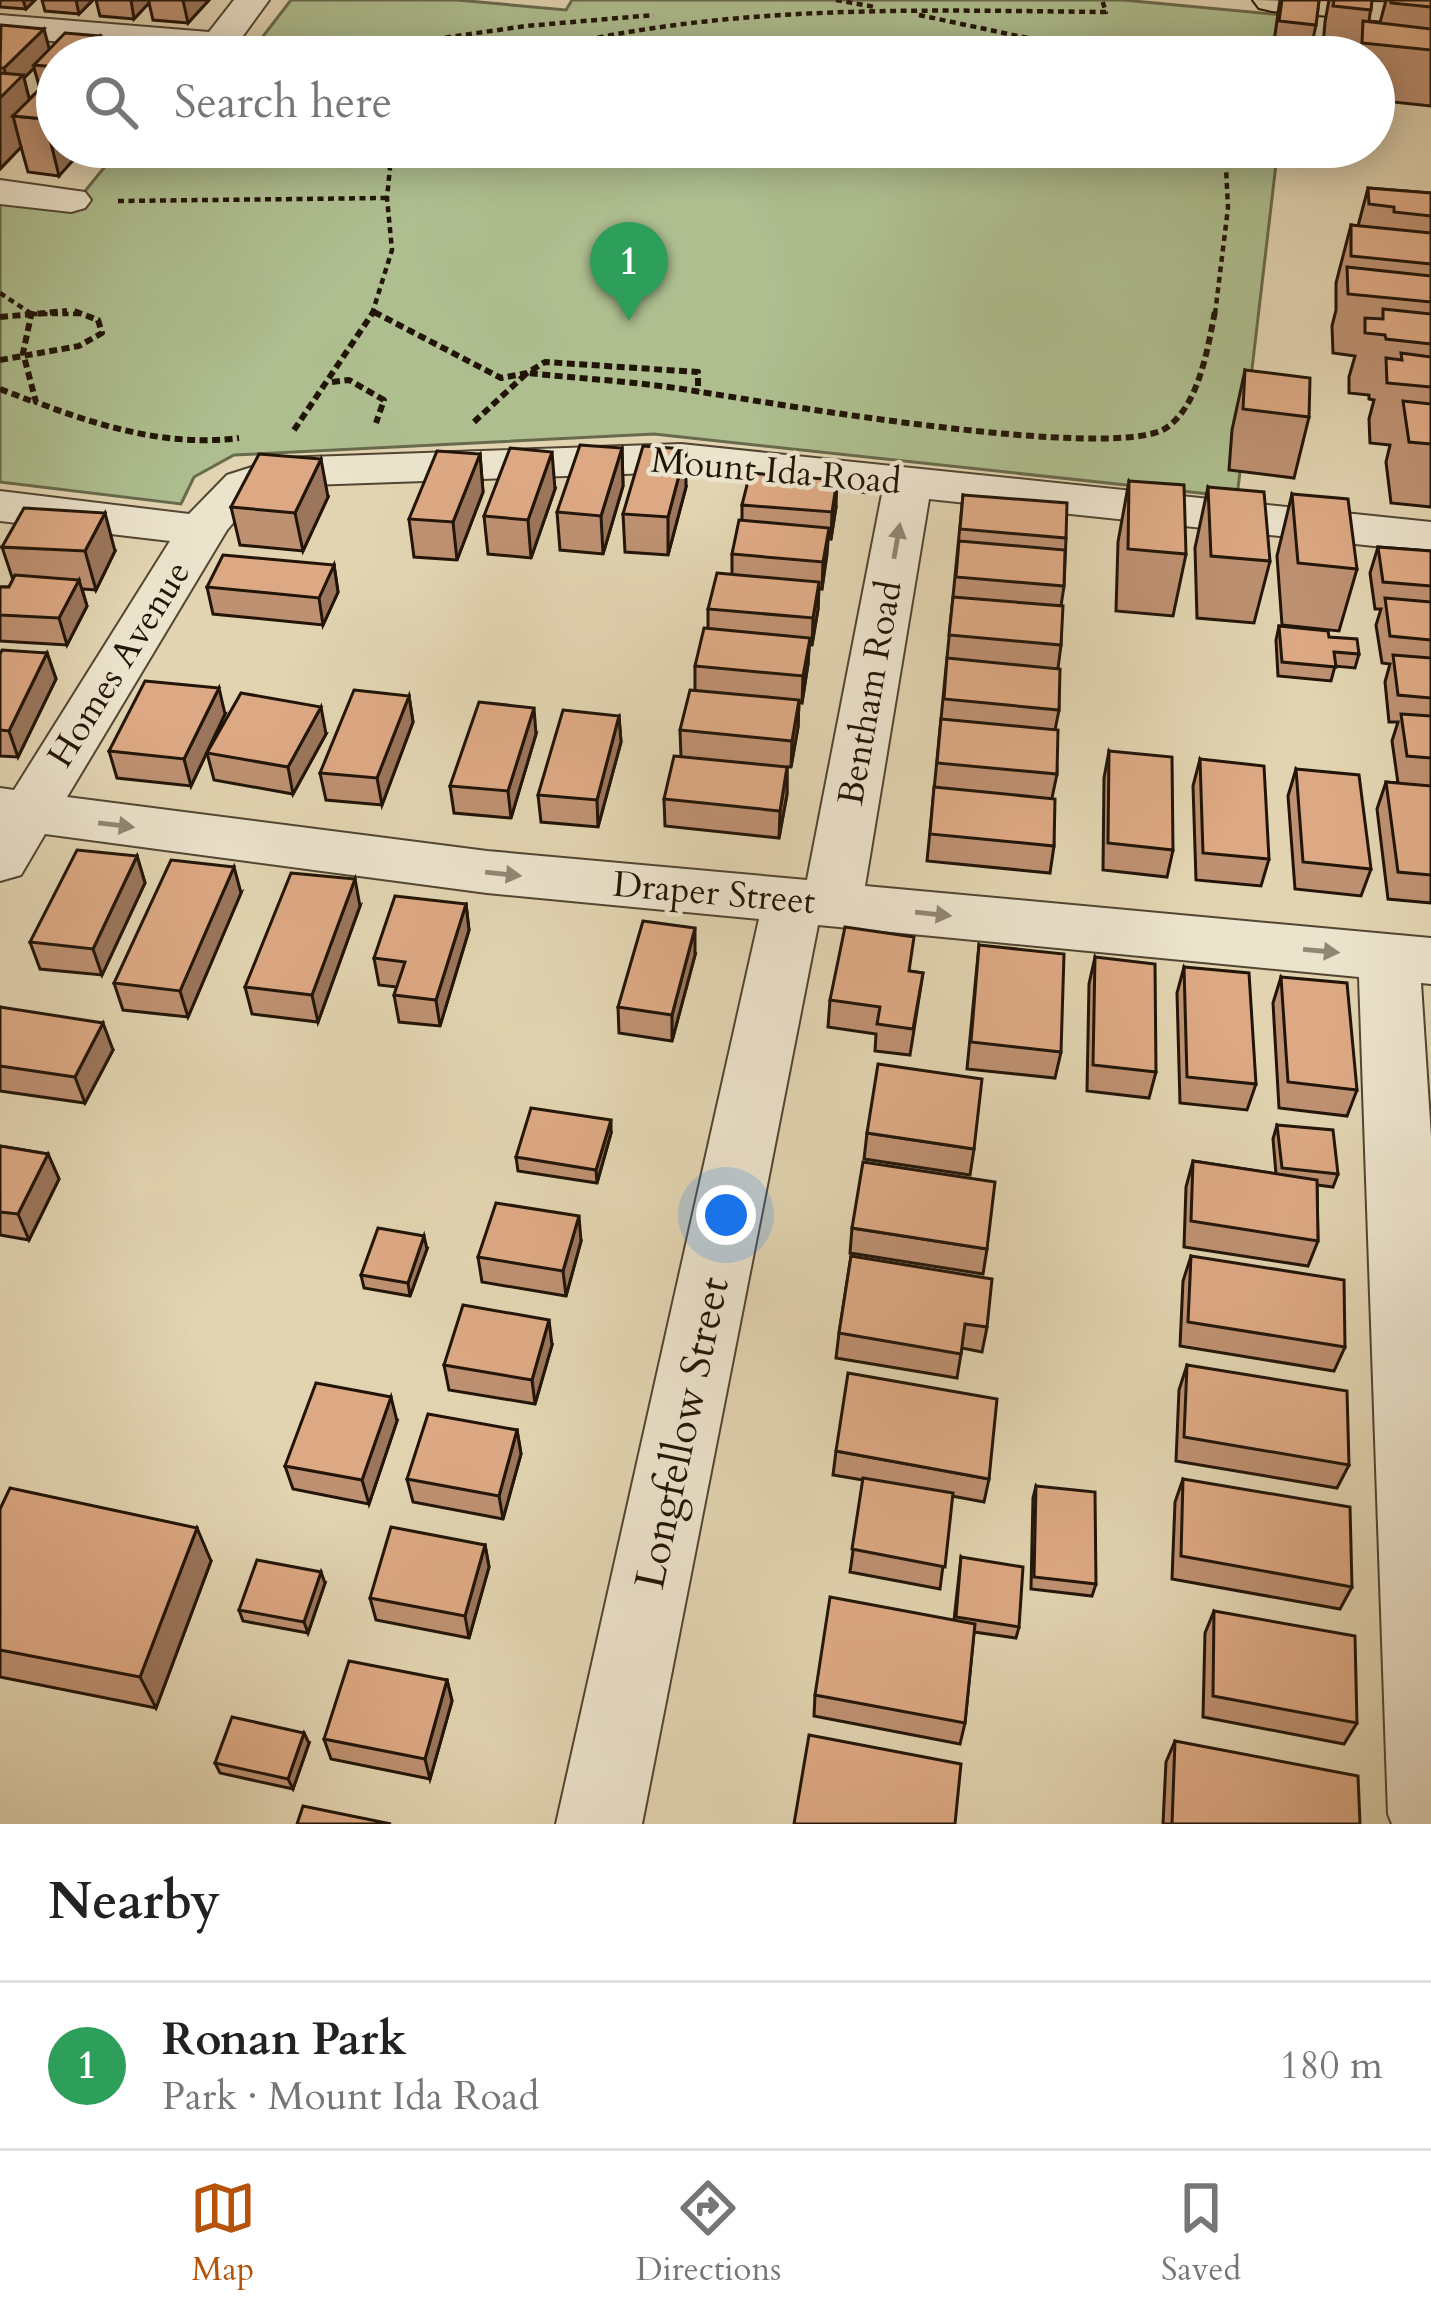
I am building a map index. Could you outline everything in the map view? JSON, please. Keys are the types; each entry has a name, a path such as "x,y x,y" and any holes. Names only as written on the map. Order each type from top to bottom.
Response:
{"main road":[{"path":"1272,0 1431,14"}],"street":[{"path":"224,36 252,0"},
{"path":"0,26 129,36"},
{"path":"0,192 71,200"},
{"name":"Mount Ida Road","path":"202,530 227,493 251,478 280,472 681,458 1431,537"},
{"name":"Bentham Road","path":"813,902 908,482"},
{"path":"0,506 202,530"},
{"name":"Homes Avenue","path":"9,827 202,530"},
{"name":"Draper Street","path":"9,827 1410,959"},
{"name":"Longfellow Street","path":"599,1824 813,902"},
{"path":"1410,959 1431,1814"}],"path":[{"path":"836,0 1016,36"},
{"path":"468,36 610,17 739,12 1106,12 1102,0"},
{"path":"592,36 646,21 739,12"},
{"path":"293,431 374,312 392,250 387,198 390,168"},
{"path":"374,312 501,378 527,373 698,391 800,410 1129,440 1171,425 1210,347 1232,180 1229,168"},
{"path":"71,200 239,203 387,198"},
{"path":"0,293 33,312"},
{"path":"0,317 73,311 98,320 102,333 79,346 0,360"},
{"path":"33,312 23,353 36,402"},
{"path":"474,423 545,362 698,372 698,391"},
{"path":"330,382 349,380 383,400 376,422"},
{"path":"0,389 86,421 194,444 253,436"}],"green space":[{"path":"291,0 457,0 566,10 572,0 1123,0 1293,16 1291,36 263,36"},
{"path":"104,168 1276,168 1237,497 654,434 234,455 194,477 181,504 0,482 0,200 72,207"}],"building":[{"path":"1282,0 1319,0 1316,25 1279,21"},
{"path":"1334,0 1372,0 1371,10 1333,6"},
{"path":"1431,0 1431,7 1391,3"},
{"path":"1363,21 1431,29 1431,50 1395,46 1395,36 1362,36"},
{"path":"1,25 44,29 4,68 0,68"},
{"path":"0,73 23,75 0,98"},
{"path":"36,93 36,118 13,116"},
{"path":"1368,188 1431,193 1431,216 1369,204"},
{"path":"1351,225 1431,233 1431,264 1351,256"},
{"path":"1347,267 1431,276 1431,302 1348,294"},
{"path":"1383,309 1431,314 1431,344 1365,333 1365,318 1383,319"},
{"path":"1401,353 1431,357 1431,387 1387,383 1386,358 1402,360"},
{"path":"1245,370 1310,378 1309,417 1243,409"},
{"path":"1403,401 1431,404 1431,444 1409,442"},
{"path":"580,445 622,448 601,516 557,512"},
{"path":"643,446 686,449 668,517 623,514"},
{"path":"510,448 552,452 528,520 484,516"},
{"path":"437,451 480,454 453,522 409,519"},
{"path":"259,454 321,459 295,513 231,507"},
{"path":"750,473 837,480 832,512 742,505"},
{"path":"1129,481 1184,485 1186,554 1128,549"},
{"path":"1208,487 1264,492 1270,561 1211,556"},
{"path":"1292,494 1348,499 1357,569 1298,563"},
{"path":"963,495 1067,503 1066,538 960,529"},
{"path":"24,508 105,513 85,551 2,547"},
{"path":"739,520 829,528 823,562 732,554"},
{"path":"959,541 1065,550 1064,586 956,577"},
{"path":"1378,547 1431,551 1431,586 1383,582"},
{"path":"223,555 334,565 319,598 207,587"},
{"path":"717,573 819,582 813,618 708,609"},
{"path":"15,575 79,580 59,618 0,615 0,587 9,587"},
{"path":"953,597 1063,606 1061,645 949,635"},
{"path":"1385,598 1431,602 1431,640 1390,636"},
{"path":"1279,626 1357,639 1359,654 1334,652 1336,667 1282,662"},
{"path":"704,628 810,638 803,676 695,666"},
{"path":"2,650 47,653 9,731 0,730"},
{"path":"1393,655 1431,658 1431,698 1398,695"},
{"path":"947,658 1060,669 1059,710 944,699"},
{"path":"145,681 219,688 184,759 109,751"},
{"path":"354,690 409,696 377,778 320,773"},
{"path":"690,690 799,700 792,741 680,730"},
{"path":"241,693 321,707 288,767 207,753"},
{"path":"479,702 534,708 508,791 450,786"},
{"path":"563,710 619,716 597,800 538,795"},
{"path":"1401,714 1431,716 1431,758 1407,756"},
{"path":"941,719 1058,730 1057,774 937,763"},
{"path":"1109,751 1172,757 1173,850 1108,843"},
{"path":"674,756 787,767 780,811 664,799"},
{"path":"1200,759 1264,766 1269,859 1203,853"},
{"path":"1296,769 1359,775 1371,869 1303,862"},
{"path":"1386,782 1431,786 1431,875 1398,872"},
{"path":"934,787 1055,799 1054,846 930,834"},
{"path":"77,850 137,856 93,949 30,942"},
{"path":"171,860 234,867 180,991 114,983"},
{"path":"291,873 355,879 312,995 245,987"},
{"path":"395,896 466,904 436,1000 394,995 405,962 374,958"},
{"path":"643,921 695,928 672,1015 618,1007"},
{"path":"845,927 914,937 909,971 923,973 913,1029 877,1024 880,1007 830,1000"},
{"path":"979,945 1064,954 1061,1052 971,1042"},
{"path":"1095,957 1155,964 1156,1072 1093,1065"},
{"path":"1184,967 1249,973 1256,1084 1187,1077"},
{"path":"1281,977 1347,983 1357,1090 1288,1082"},
{"path":"0,1007 103,1023 75,1077 0,1066"},
{"path":"878,1064 982,1079 974,1149 867,1133"},
{"path":"531,1108 611,1120 596,1170 516,1157"},
{"path":"1277,1125 1333,1130 1338,1174 1282,1168"},
{"path":"0,1146 48,1154 18,1214 0,1212"},
{"path":"1193,1161 1317,1180 1318,1241 1191,1221"},
{"path":"863,1162 995,1182 987,1249 852,1228"},
{"path":"496,1203 579,1216 563,1271 478,1257"},
{"path":"378,1228 424,1236 408,1283 361,1275"},
{"path":"851,1256 992,1279 987,1327 965,1324 961,1354 839,1333"},
{"path":"1191,1256 1344,1280 1345,1347 1188,1322"},
{"path":"463,1305 549,1320 532,1380 444,1365"},
{"path":"1187,1365 1347,1391 1349,1465 1184,1437"},
{"path":"848,1373 997,1399 989,1479 836,1451"},
{"path":"316,1383 391,1397 362,1480 285,1466"},
{"path":"428,1414 517,1430 499,1496 407,1479"},
{"path":"863,1478 953,1493 945,1567 852,1549"},
{"path":"1183,1479 1350,1507 1352,1587 1181,1556"},
{"path":"1036,1486 1095,1492 1096,1584 1034,1577"},
{"path":"10,1488 197,1528 140,1677 0,1650 0,1509"},
{"path":"391,1527 485,1545 465,1616 370,1598"},
{"path":"961,1557 1023,1567 1019,1627 956,1617"},
{"path":"257,1560 321,1572 304,1622 239,1610"},
{"path":"830,1597 975,1624 965,1723 815,1695"},
{"path":"1214,1611 1355,1636 1357,1723 1213,1696"},
{"path":"349,1661 447,1680 425,1759 324,1739"},
{"path":"232,1717 304,1733 288,1779 215,1763"},
{"path":"809,1735 961,1764 955,1824 794,1824"},
{"path":"1175,1741 1358,1776 1360,1824 1172,1824"},
{"path":"303,1806 391,1824 297,1824"}],"place":[{"name":"Ronan Park","path":"629,321"}]}
